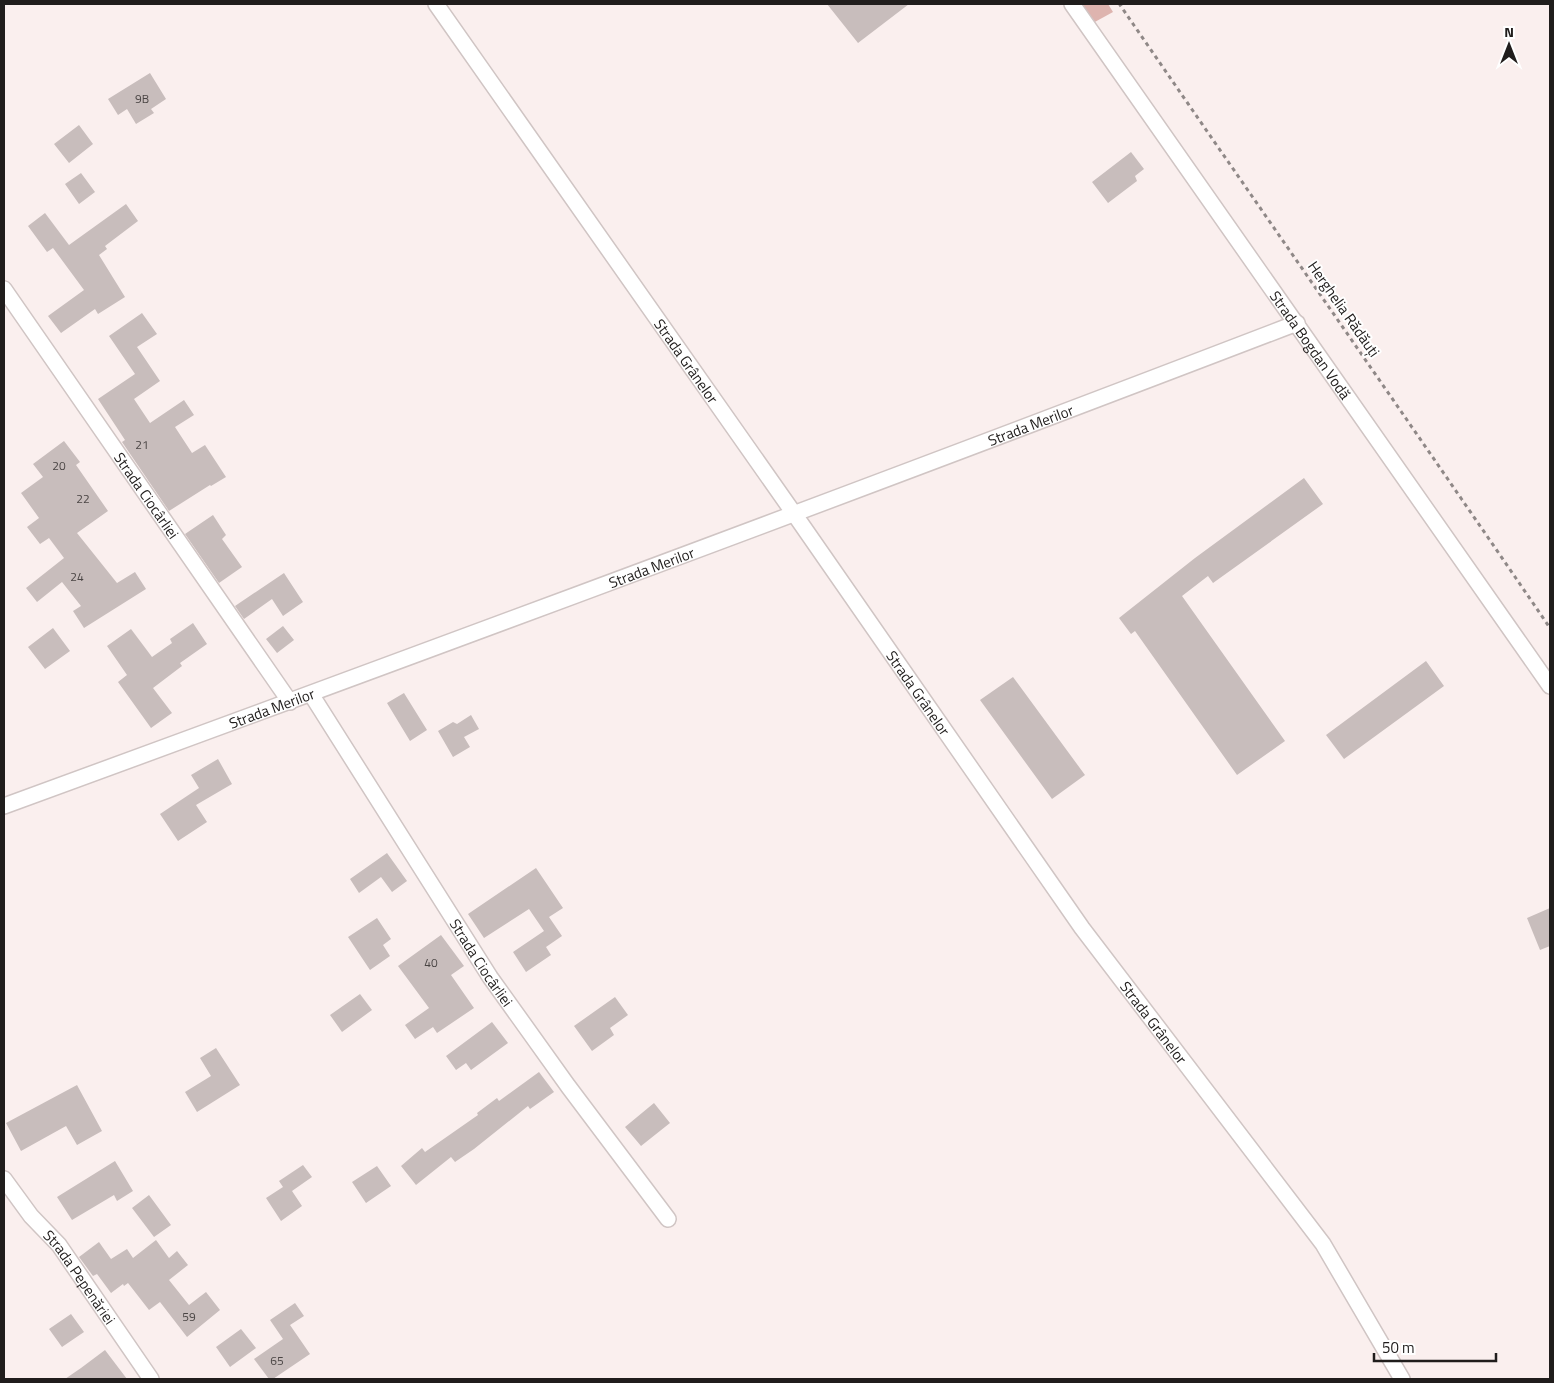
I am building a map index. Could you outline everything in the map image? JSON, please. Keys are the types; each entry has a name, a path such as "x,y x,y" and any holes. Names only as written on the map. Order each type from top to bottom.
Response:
{"street":[{"name":"Strada Grânelor","path":"436,4 1082,928 1323,1244 1402,1379"},
{"name":"Strada Bogdan Vodă","path":"1072,4 1550,686"},
{"name":"Strada Ciocârliei","path":"4,289 290,702"},
{"name":"Strada Merilor","path":"4,806 795,515 1297,323"},
{"name":"Strada Ciocârliei","path":"311,694 490,977 568,1086 668,1219"},
{"name":"Strada Pepenăriei","path":"4,1178 31,1216 59,1245 151,1379"}],"path":[{"name":"Herghelia Rădăuți","path":"1122,4 1120,5 1429,450 1550,628"}],"shaded area":[{"path":"1079,4 1108,4 1113,12 1093,23"}],"building":[{"path":"827,4 909,4 858,43"},
{"path":"150,73 166,99 151,109 154,113 136,124 127,109 118,115 108,99"},
{"path":"79,125 93,144 69,163 54,144"},
{"path":"1131,152 1144,169 1135,176 1137,181 1108,203 1092,182"},
{"path":"81,173 95,192 79,204 65,184"},
{"path":"126,204 138,221 105,246 107,249 99,255 125,297 98,314 95,309 61,333 48,316 84,290 53,248 47,252 28,226 45,213 69,245"},
{"path":"142,313 157,334 137,347 160,381 134,399 150,423 184,400 194,415 175,427 192,453 205,445 226,477 169,511 122,442 125,440 98,399 135,374 109,336"},
{"path":"64,441 80,462 76,465 108,511 77,533 117,583 135,572 146,589 84,628 73,611 81,606 62,582 37,602 26,588 64,558 49,538 40,544 27,527 39,518 21,493 43,477 33,464"},
{"path":"1304,478 1323,504 1213,583 1208,576 1182,596 1285,741 1237,775 1135,631 1131,634 1119,618 1195,558"},
{"path":"213,515 226,535 222,539 242,567 219,583 185,534"},
{"path":"284,573 303,602 283,616 272,599 244,619 235,606"},
{"path":"193,623 207,644 180,663 182,666 153,688 172,713 151,728 118,682 127,675 107,646 131,629 152,657 172,643 170,639"},
{"path":"283,626 294,640 277,653 266,639"},
{"path":"53,628 70,651 45,669 28,647"},
{"path":"1426,661 1444,686 1344,759 1326,735"},
{"path":"1013,677 1085,775 1052,799 980,700"},
{"path":"404,693 427,730 410,741 387,703"},
{"path":"471,715 479,729 464,737 470,747 453,757 438,731 453,722 457,724"},
{"path":"218,759 232,784 196,805 207,822 178,841 160,814 199,788 191,775"},
{"path":"387,853 407,881 392,892 381,877 359,893 350,879"},
{"path":"536,868 563,908 549,917 562,936 546,947 551,955 526,972 513,952 544,931 529,909 484,938 468,914"},
{"path":"1550,908 1550,946 1540,950 1527,918"},
{"path":"377,918 391,939 383,945 390,956 370,970 348,937"},
{"path":"441,935 464,966 451,975 474,1008 437,1033 433,1027 415,1039 405,1025 429,1008 398,966"},
{"path":"360,994 372,1010 342,1032 330,1015"},
{"path":"615,997 628,1015 610,1028 614,1035 592,1051 574,1026"},
{"path":"492,1022 508,1043 471,1070 466,1063 456,1070 446,1056"},
{"path":"216,1048 240,1085 197,1112 185,1092 211,1076 200,1058"},
{"path":"539,1072 554,1092 530,1109 528,1106 455,1162 451,1157 416,1185 401,1166 422,1148 425,1152 478,1115 477,1113 497,1098 499,1101"},
{"path":"77,1085 102,1131 77,1145 66,1126 21,1151 6,1123"},
{"path":"654,1103 670,1123 641,1146 625,1127"},
{"path":"115,1161 133,1191 117,1201 114,1195 72,1220 57,1197"},
{"path":"303,1165 312,1177 292,1191 302,1206 281,1221 266,1198 283,1187 279,1181"},
{"path":"377,1166 391,1186 366,1203 352,1182"},
{"path":"149,1195 171,1225 154,1237 132,1208"},
{"path":"156,1240 169,1258 177,1251 188,1265 169,1280 189,1305 206,1292 220,1310 187,1337 160,1302 149,1310 128,1283 124,1286 123,1284 111,1293 97,1274 93,1276 79,1257 99,1242 111,1259 127,1249 133,1258"},
{"path":"295,1303 304,1316 290,1325 310,1354 273,1379 269,1379 254,1359 283,1339 270,1320"},
{"path":"71,1314 84,1332 62,1347 49,1329"},
{"path":"241,1329 256,1348 230,1367 216,1347"},
{"path":"105,1350 127,1379 65,1379 81,1368"}]}
